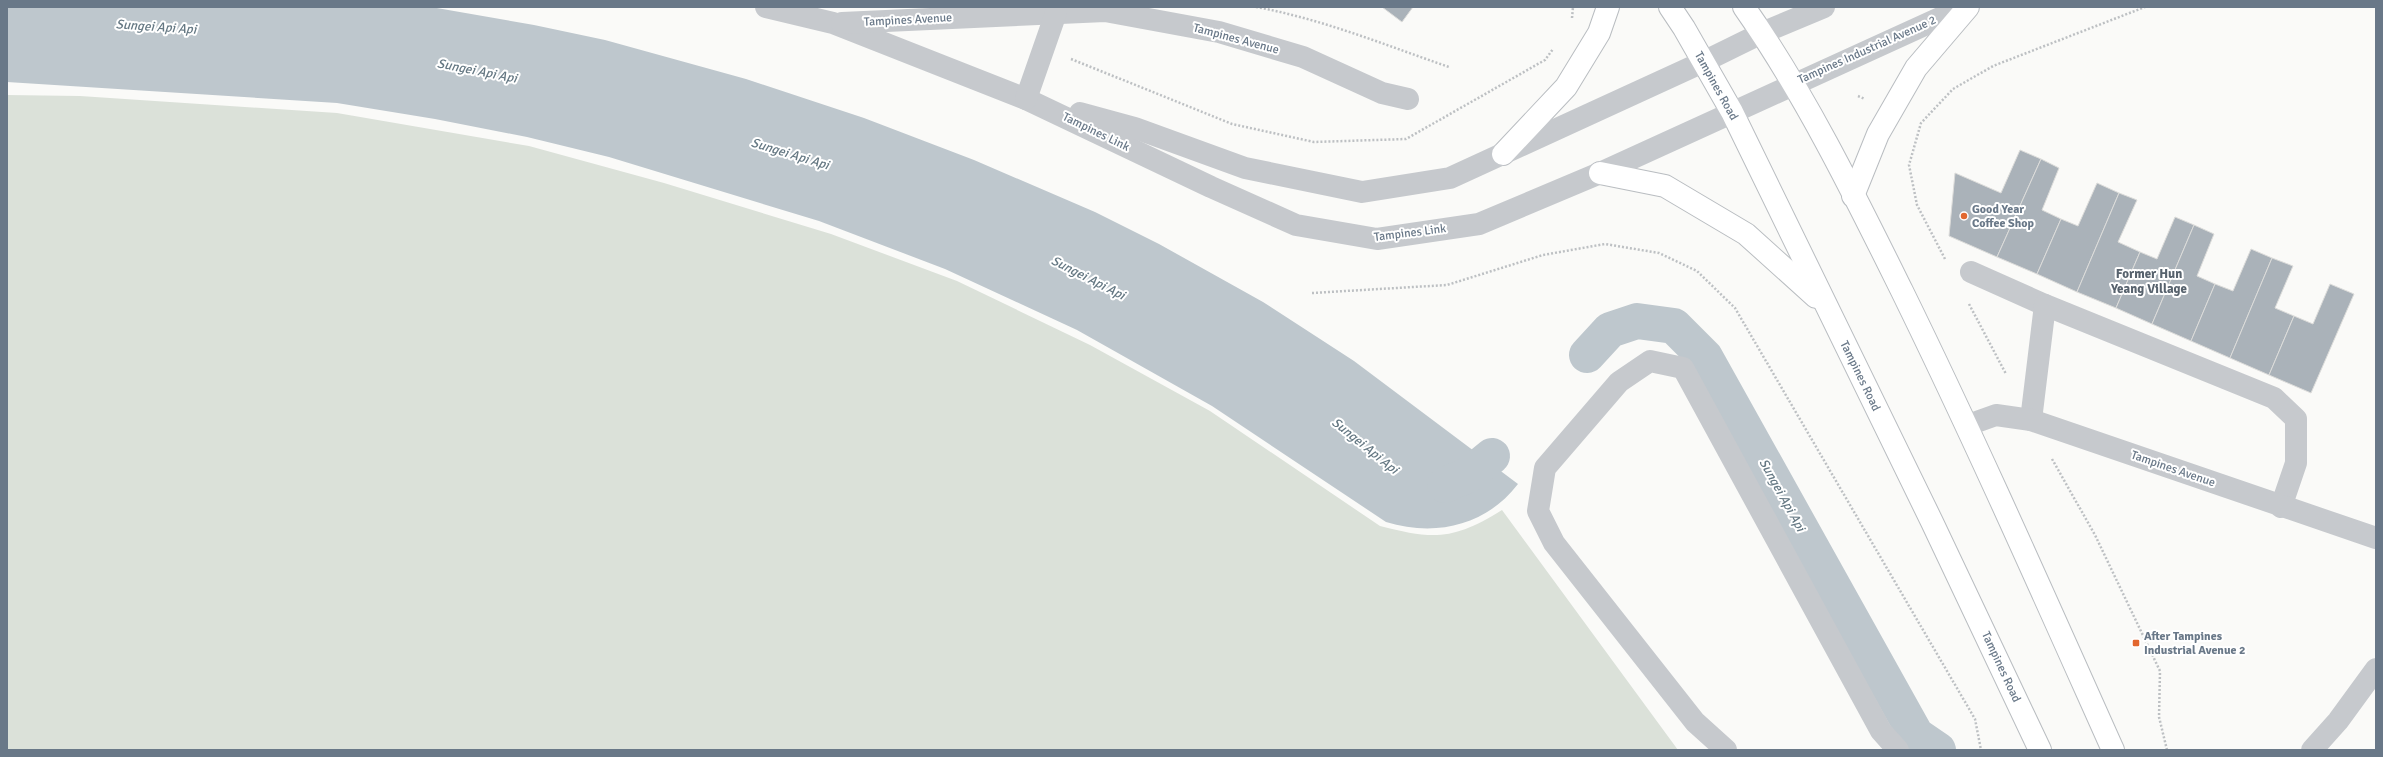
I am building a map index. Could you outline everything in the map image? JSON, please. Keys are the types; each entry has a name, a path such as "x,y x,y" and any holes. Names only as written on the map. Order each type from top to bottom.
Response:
{"main road":[{"path":"1503,154 1566,87 1599,33 1608,7"},
{"name":"Tampines Road","path":"1670,7 1732,112 1824,305 1932,522 2040,750"},
{"path":"1744,7 1793,83 1853,196 1968,425 2112,750"},
{"path":"1853,196 1878,134 1916,68 1968,7"},
{"path":"1600,173 1665,186 1677,192 1746,234 1824,305"}],"street":[{"name":"Tampines Link","path":"766,7 833,23 1026,98 1296,225 1377,239 1479,224 1600,173 1793,83"},
{"path":"1762,33 1824,7"},
{"name":"Tampines Industrial Avenue 2","path":"1793,83 1964,7"},
{"name":"Tampines Avenue","path":"833,23 1105,11 1219,32 1303,57 1382,93 1408,99"},
{"path":"1026,98 1056,13"},
{"name":"Tampines Link","path":"1026,98 1135,128 1245,168 1362,192 1450,178 1703,62 1762,33"},
{"path":"1971,272 2045,305 2274,398 2296,419 2296,463 2281,506"},
{"path":"2030,420 2045,305"},
{"path":"1726,750 1695,722 1680,704 1554,543 1538,511 1545,468 1620,382 1650,361 1683,368 1881,731 1898,750"},
{"name":"Tampines Avenue","path":"1968,425 1996,415 2030,420 2376,538"},
{"path":"2312,750 2338,721 2376,669"}],"path":[{"path":"1256,7 1282,12 1350,33 1449,67"},
{"path":"1921,124 1953,89 1993,66 2145,7"},
{"path":"1044,48 1232,124 1314,142 1406,139 1545,60 1554,48"},
{"path":"1312,293 1448,285 1543,255 1605,244 1659,253 1697,271 1735,308 1975,719 1981,750"}],"shaded area":[{"path":"7,95 80,96 337,113 529,146 664,183 831,234 957,281 1090,345 1210,411 1380,526 1415,534 1443,534 1457,532 1470,527 1502,510 1678,750 7,750"}],"water":[{"path":"7,7 431,7 534,25 605,40 746,79 864,118 974,160 1095,212 1159,244 1263,302 1354,361 1518,484 1491,510 1458,524 1441,528 1423,528 1386,522 1212,406 1077,330 945,269 819,221 609,157 527,137 435,119 337,103 7,82"}],"building":[{"path":"1382,7 1413,7 1402,22"},
{"path":"2020,150 2041,159 1997,257 1949,236 1955,173 2001,193"},
{"path":"2041,159 2059,168 2042,210 2061,219 2037,274 1997,257"},
{"path":"2097,183 2119,193 2077,292 2037,274 2061,219 2078,226"},
{"path":"2119,193 2137,200 2118,242 2140,252 2116,308 2077,292"},
{"path":"2175,217 2194,225 2152,324 2116,308 2140,252 2157,259"},
{"path":"2194,225 2214,234 2197,276 2215,284 2191,341 2152,324"},
{"path":"2251,249 2272,258 2230,358 2191,341 2215,284 2233,291"},
{"path":"2272,258 2293,266 2275,308 2294,316 2269,375 2230,358"},
{"path":"2330,284 2354,294 2311,393 2269,375 2294,316 2313,324"}],"waterway":[{"name":"Sungei Api Api","path":"1587,355 1610,330 1637,321 1674,326 1705,357 1916,735 1938,750"},
{"name":"Sungei Api Api","path":"1445,485 1470,474 1492,456"}],"place":[{"name":"Good Year Coffee Shop","path":"1964,216"},
{"name":"After Tampines Industrial Avenue 2","path":"2136,643"}],"district":[{"name":"Former Hun Yeang Village","path":"2149,282"}]}
